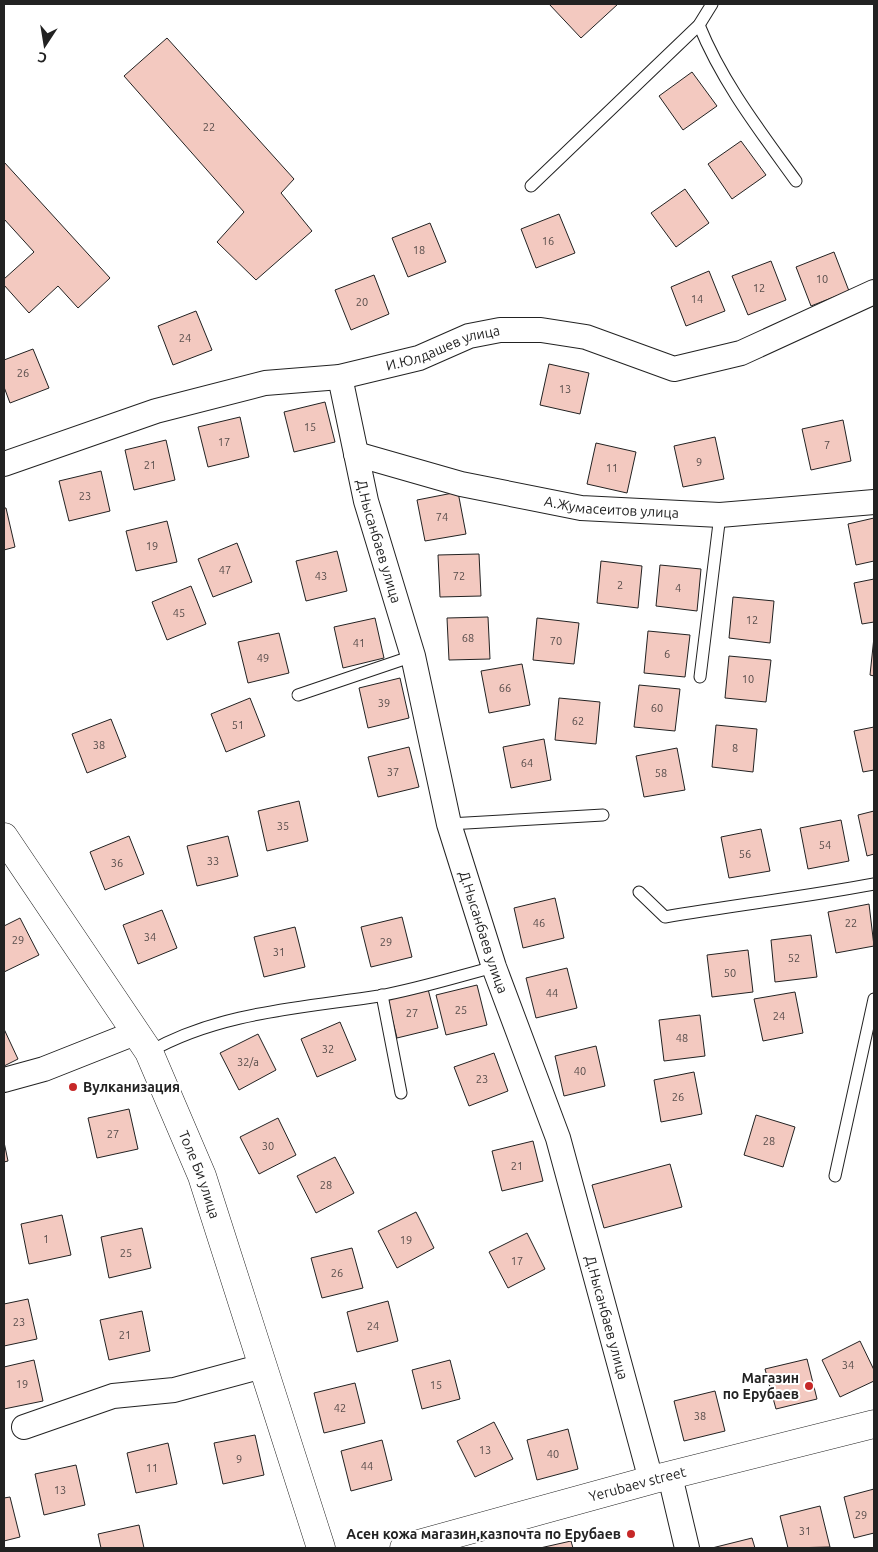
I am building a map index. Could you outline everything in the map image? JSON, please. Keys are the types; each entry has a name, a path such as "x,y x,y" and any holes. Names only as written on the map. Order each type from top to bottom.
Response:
{"street":[{"name":"И.Юлдашев улица","path":"4,464 156,411 265,383 340,377 419,358 468,336 500,330 541,330 586,336 674,369 741,353 874,292"},
{"name":"Д.Нысанбаев улица","path":"340,377 366,501 413,656 449,824 494,967 558,1138 660,1478 688,1548"},
{"name":"А.Жумасеитов улица","path":"356,454 462,484 581,508 720,515 874,502"},
{"name":"Толе Би улица","path":"4,837 142,1042 202,1176 320,1548"},
{"path":"4,1080 142,1042"},
{"path":"24,1427 113,1396 174,1390 263,1366"},
{"name":"Yerubaev street","path":"404,1548 660,1478 874,1424"}],"lane":[{"path":"531,186 699,25 712,4"},
{"path":"699,25 711,54 747,114 796,181"},
{"path":"700,677 720,515"},
{"path":"298,695 413,656"},
{"path":"449,824 603,815"},
{"path":"638,892 665,917 810,896 874,884"},
{"path":"142,1042 175,1037 248,1015 382,995 494,967"},
{"path":"382,995 401,1093"},
{"path":"835,1176 874,998"}],"building":[{"path":"549,4 618,4 581,38"},
{"path":"167,38 294,179 281,193 312,231 256,280 217,242 244,212 124,76"},
{"path":"692,72 717,106 683,130 659,96"},
{"path":"741,141 766,175 732,199 708,164"},
{"path":"4,162 110,278 78,308 58,286 29,313 4,285 4,279 34,252 4,219"},
{"path":"685,189 709,223 676,247 651,213"},
{"path":"559,214 575,253 536,268 521,229"},
{"path":"430,223 446,262 408,277 392,238"},
{"path":"834,252 849,291 811,306 796,267"},
{"path":"771,261 786,300 748,315 732,276"},
{"path":"709,271 725,311 686,326 671,287"},
{"path":"374,275 389,314 351,330 335,290"},
{"path":"196,311 212,350 173,365 158,326"},
{"path":"33,349 49,388 10,403 4,387 4,360"},
{"path":"549,364 589,373 580,414 540,405"},
{"path":"325,402 335,442 294,452 284,412"},
{"path":"240,417 249,457 208,467 198,427"},
{"path":"843,420 851,461 811,470 802,429"},
{"path":"715,437 724,479 683,487 674,446"},
{"path":"166,440 175,480 134,490 125,450"},
{"path":"596,443 636,452 627,493 587,484"},
{"path":"101,471 110,511 69,521 59,481"},
{"path":"458,492 466,534 425,541 417,500"},
{"path":"4,508 6,508 15,547 4,550"},
{"path":"874,518 874,561 856,565 848,524"},
{"path":"167,521 177,562 136,571 126,531"},
{"path":"237,543 252,582 213,597 198,559"},
{"path":"337,551 347,591 306,601 296,561"},
{"path":"479,554 481,596 440,597 438,555"},
{"path":"601,561 642,566 638,608 597,603"},
{"path":"660,565 701,569 697,611 656,606"},
{"path":"874,579 874,622 862,624 854,583"},
{"path":"191,586 206,624 167,640 152,602"},
{"path":"733,597 774,601 770,643 729,638"},
{"path":"488,617 490,659 449,660 447,618"},
{"path":"375,618 384,658 343,668 334,627"},
{"path":"537,618 579,623 574,664 533,660"},
{"path":"648,631 690,635 685,677 644,673"},
{"path":"279,633 289,673 248,683 238,642"},
{"path":"874,637 874,676 870,675"},
{"path":"729,656 771,660 766,702 725,698"},
{"path":"522,664 530,705 489,713 481,671"},
{"path":"400,678 409,718 368,728 359,688"},
{"path":"639,685 680,689 675,731 634,727"},
{"path":"250,698 265,736 226,752 211,714"},
{"path":"559,698 600,702 596,744 555,740"},
{"path":"111,719 126,757 87,773 72,734"},
{"path":"716,725 757,729 753,772 712,767"},
{"path":"874,727 874,770 863,772 854,731"},
{"path":"544,739 551,780 511,788 503,747"},
{"path":"409,747 419,787 378,797 368,757"},
{"path":"677,748 685,790 644,797 636,756"},
{"path":"299,801 308,841 267,851 258,811"},
{"path":"874,811 874,854 867,856 858,815"},
{"path":"841,820 849,861 808,869 800,828"},
{"path":"761,829 770,871 729,878 721,837"},
{"path":"129,836 144,874 105,890 90,852"},
{"path":"228,836 238,876 197,886 187,846"},
{"path":"555,898 564,938 523,948 514,908"},
{"path":"869,904 874,946 836,953 828,912"},
{"path":"162,910 177,948 138,964 123,925"},
{"path":"402,917 412,957 371,967 361,927"},
{"path":"20,918 39,955 4,972 4,926"},
{"path":"295,927 305,967 264,977 254,937"},
{"path":"811,935 817,977 775,982 771,940"},
{"path":"748,950 753,992 712,997 707,955"},
{"path":"567,968 577,1008 536,1018 526,978"},
{"path":"477,985 487,1025 446,1035 436,995"},
{"path":"428,989 438,1028 397,1038 387,998"},
{"path":"795,992 803,1033 763,1041 754,999"},
{"path":"700,1015 705,1056 664,1061 659,1020"},
{"path":"340,1022 356,1060 317,1077 301,1039"},
{"path":"4,1029 18,1059 4,1066"},
{"path":"258,1034 276,1070 239,1090 220,1053"},
{"path":"596,1046 605,1086 564,1096 555,1056"},
{"path":"494,1053 508,1091 469,1106 454,1067"},
{"path":"694,1072 702,1114 661,1122 654,1080"},
{"path":"129,1109 138,1149 97,1158 88,1118"},
{"path":"756,1115 795,1127 783,1167 744,1155"},
{"path":"278,1118 296,1155 259,1174 240,1137"},
{"path":"533,1141 543,1181 502,1191 492,1151"},
{"path":"4,1142 8,1161 4,1162"},
{"path":"335,1157 354,1193 316,1213 297,1176"},
{"path":"670,1164 682,1207 604,1228 592,1185"},
{"path":"416,1212 434,1248 397,1268 378,1231"},
{"path":"62,1215 71,1255 29,1264 21,1224"},
{"path":"142,1228 151,1268 109,1278 101,1237"},
{"path":"527,1233 545,1269 508,1288 489,1252"},
{"path":"352,1248 363,1288 322,1298 311,1258"},
{"path":"28,1299 37,1339 4,1346 4,1304"},
{"path":"388,1301 398,1341 357,1352 347,1312"},
{"path":"142,1311 150,1351 109,1360 100,1320"},
{"path":"860,1341 874,1370 874,1381 840,1397 822,1360"},
{"path":"807,1359 817,1399 776,1409 765,1369"},
{"path":"34,1360 43,1401 4,1409 4,1367"},
{"path":"450,1360 460,1399 422,1409 412,1370"},
{"path":"355,1383 365,1423 324,1433 314,1393"},
{"path":"715,1391 725,1431 684,1441 674,1401"},
{"path":"494,1422 513,1459 475,1477 457,1441"},
{"path":"568,1429 578,1469 537,1480 527,1440"},
{"path":"255,1435 264,1475 223,1484 214,1443"},
{"path":"382,1440 392,1480 351,1491 341,1451"},
{"path":"168,1443 177,1484 136,1493 127,1453"},
{"path":"76,1465 85,1505 44,1515 35,1474"},
{"path":"874,1489 874,1533 854,1538 844,1497"},
{"path":"10,1497 20,1537 4,1541 4,1498"},
{"path":"820,1506 830,1547 788,1548 780,1516"},
{"path":"139,1525 144,1548 101,1548 98,1534"},
{"path":"752,1538 755,1548 712,1548"},
{"path":"571,1541 573,1548 540,1548"}],"place":[{"name":"Вулканизация","path":"73,1087"},
{"name":"Магазин по Ерубаев","path":"809,1386"},
{"name":"Асен кожа магазин,казпочта по Ерубаев","path":"631,1534"}]}
